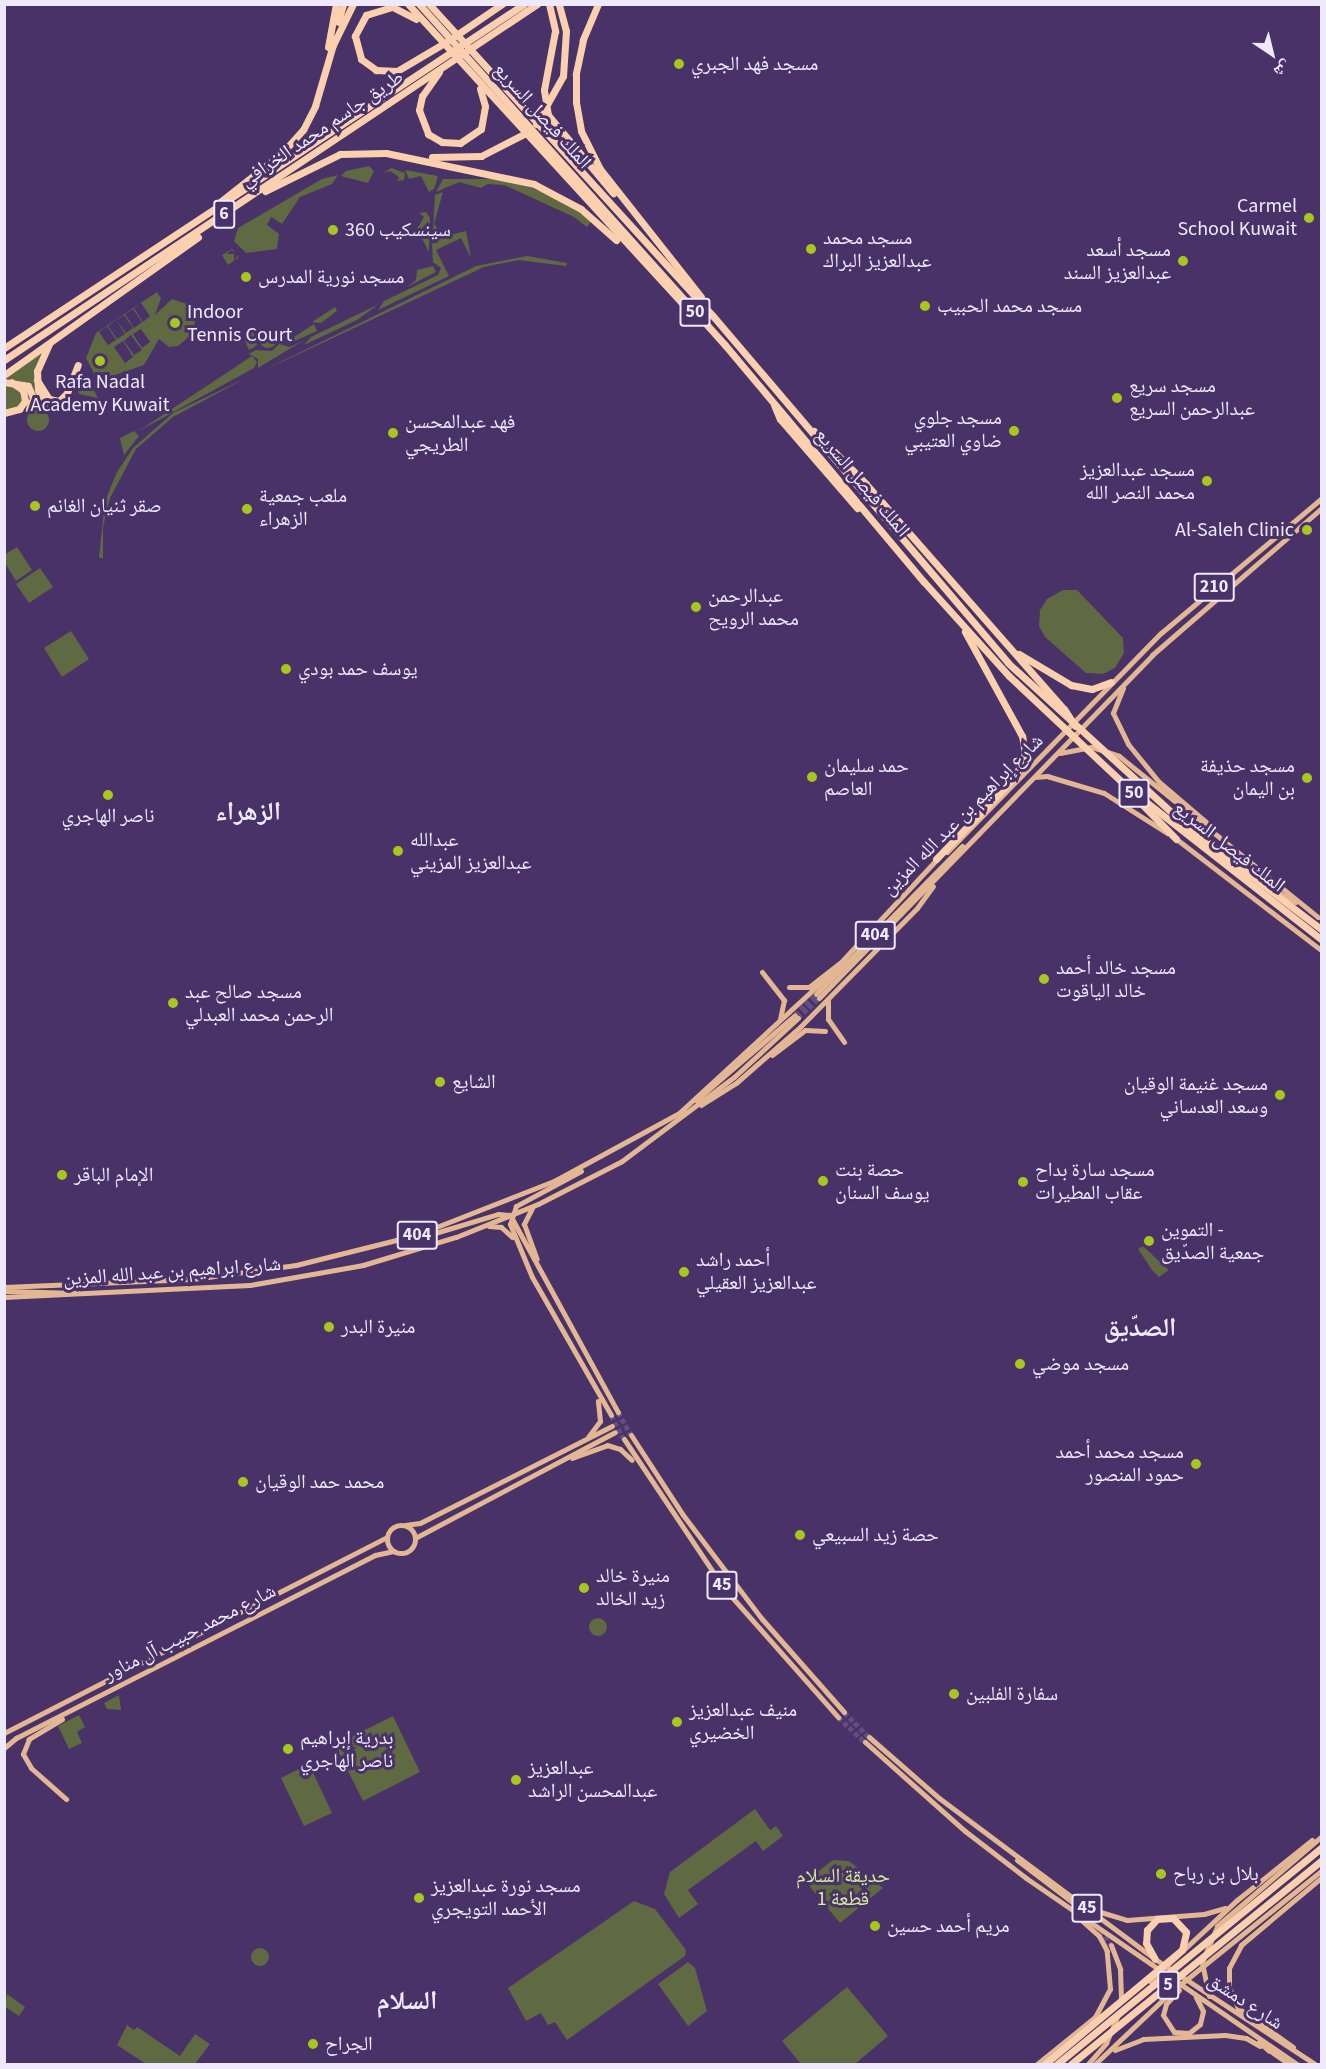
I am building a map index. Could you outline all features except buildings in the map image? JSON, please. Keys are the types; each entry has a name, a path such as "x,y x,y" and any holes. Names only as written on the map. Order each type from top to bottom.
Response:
{"highway":[{"path":"321,88 336,4"},
{"path":"203,216 294,141 310,117 321,88 343,4"},
{"path":"333,45 353,4"},
{"path":"408,4 652,275"},
{"name":"الملك فيصل السريع","path":"417,4 427,8 713,316 983,636 1076,729 1190,829 1322,930"},
{"path":"430,31 400,9 381,8 360,21 354,44 364,62 383,72 402,70 502,4"},
{"name":"طريق جاسم محمد الخرافي","path":"4,360 246,200 441,64 453,61 524,4"},
{"path":"549,4 555,31 544,90 548,115 569,145 639,221"},
{"path":"246,200 340,154 365,151 466,158 511,144 540,120 558,90 567,46 559,4"},
{"path":"598,4 580,54 575,90 577,112 588,148 639,221 713,316"},
{"name":"طريق جاسم محمد الخرافي","path":"4,348 203,216 480,38 536,5"},
{"name":"الملك فيصل السريع","path":"427,8 725,345 963,627 1036,703 1127,787 1322,940"},
{"path":"441,64 425,89 419,110 423,126 442,142 468,140 484,121 484,98 468,72"},
{"path":"402,155 512,177 550,191 586,213 725,345"},
{"path":"4,375 157,269 226,213"},
{"path":"47,409 37,380 42,358 53,340"},
{"path":"37,380 49,399 59,401 67,393 78,365"},
{"path":"8,382 30,389 33,398 29,409"},
{"path":"4,413 19,410 25,401 23,390 8,382"},
{"path":"795,413 866,484 996,636 1064,709 1076,729"},
{"path":"936,859 1011,782 1025,754 1022,736 963,627"},
{"path":"996,636 1036,667 1071,686 1092,689 1111,682"},
{"path":"1127,787 1176,839"},
{"name":"5","path":"1057,2064 1322,1847"},
{"name":"5","path":"1071,2064 1322,1860"},
{"path":"1045,2064 1182,1950 1187,1940 1185,1928 1173,1918 1157,1920 1147,1930 1148,1948 1155,1959"}],"main road":[{"name":"210","path":"1081,714 1161,633 1322,498"},
{"path":"1315,503 1321,509"},
{"name":"210","path":"1094,714 1186,623 1321,509"},
{"path":"1161,633 1180,620 1186,623"},
{"path":"1124,683 1112,710 1125,740 1154,777 1320,918"},
{"path":"1088,706 1093,707 1094,714"},
{"name":"شارع إبراهيم بن عبد الله المزين","path":"679,1113 842,963 936,859 956,844 1081,714"},
{"name":"شارع إبراهيم بن عبد الله المزين","path":"817,996 1094,714"},
{"name":"شارع إبراهيم بن عبد الله المزين","path":"697,1105 713,1100 767,1056 829,998 917,908 935,877 1024,784 1055,756 1083,747 1110,751 1215,831"},
{"name":"الملك فيصل السريع","path":"1033,778 1047,776 1104,793 1176,839 1322,951"},
{"path":"935,877 956,844"},
{"name":"الملك فيصل السريع","path":"1258,880 1320,918"},
{"path":"789,987 806,988 842,963"},
{"path":"762,972 785,1002 784,1012 774,1028"},
{"path":"829,998 828,1019 844,1042"},
{"name":"شارع إبراهيم بن عبد الله المزين","path":"4,1289 204,1278 296,1265 384,1245 493,1207 590,1163 679,1113 797,1017 697,1105"},
{"path":"767,1056 805,1030 825,1031"},
{"name":"شارع ابراهيم بن عبد الله المزين","path":"4,1297 199,1290 291,1279 378,1261 456,1237 538,1204 622,1161 697,1105"},
{"path":"590,1163 563,1184 518,1205 510,1215 515,1240 610,1415"},
{"path":"538,1204 527,1212 524,1224 545,1280"},
{"path":"384,1245 498,1214 510,1215"},
{"path":"510,1215 618,1412"},
{"path":"456,1237 495,1226 515,1240"},
{"path":"4,1289 66,1290 83,1294"},
{"path":"585,1440 600,1421 598,1401"},
{"path":"613,1429 559,1461 415,1538 408,1552 393,1551 387,1537 393,1527 420,1523 585,1440 613,1429"},
{"name":"45","path":"631,1435 683,1515 765,1623 844,1712"},
{"name":"45","path":"624,1439 723,1587 838,1717"},
{"path":"559,1461 607,1445 620,1449 632,1460"},
{"path":"405,1525 415,1538"},
{"name":"شارع محمد حبيب آل مناور","path":"4,1733 387,1537"},
{"name":"شارع محمد حبيب آل مناور","path":"4,1748 16,1738 375,1555 393,1551"},
{"path":"66,1799 31,1768 23,1748 29,1739 89,1702"},
{"name":"45","path":"867,1740 1129,1944 1070,1908 965,1831 867,1740"},
{"path":"1127,1997 1180,1956 1237,1900 1322,1835"},
{"path":"1289,2064 1220,2014 1203,1978 1206,1946 1225,1916 1322,1835"},
{"path":"1096,2061 1192,1975 1322,1870"},
{"path":"1303,2056 1241,2012 1231,1996 1228,1975 1232,1958 1241,1945 1322,1877"},
{"path":"1082,1906 1109,1917 1127,1920 1208,1914 1237,1900"},
{"path":"1037,2064 1095,2017 1110,1989 1112,1970 1106,1947 1070,1908"},
{"name":"شارع دمشق","path":"1129,1944 1194,1994 1315,2064"},
{"name":"شارع دمشق","path":"1129,1944 1155,1959 1297,2064"},
{"path":"1096,2061 1118,2017 1120,1969 1111,1946"},
{"path":"1192,1975 1166,2004 1165,2022 1177,2033 1192,2032 1202,2022 1201,2005 1194,1994"},
{"path":"1088,2064 1126,2044 1143,2039 1232,2035 1269,2051"}],"green space":[{"path":"369,166 374,171 368,183 341,176 346,171"},
{"path":"391,168 405,173 404,180 397,181 399,177 390,171 384,173"},
{"path":"405,170 438,176 434,189 429,192 421,176 409,179"},
{"path":"338,175 332,184 300,197 282,224 271,217 267,225 279,234 277,249 246,253 234,241 238,228 322,179"},
{"path":"443,179 494,179 520,184 545,192 592,220 587,227 574,217 504,185 488,184 481,188 459,182 436,192"},
{"path":"443,192 434,224 438,229 433,230 435,195"},
{"path":"426,212 430,218 429,252 417,229 424,217 419,213"},
{"path":"466,231 471,258 461,238 436,250 449,276 378,310 384,301 438,275 441,268 433,262 432,244 439,238"},
{"path":"232,249 236,252 231,250 227,254 234,254 234,261 228,265 222,255"},
{"path":"527,256 567,263 566,266 519,260 484,267 254,375 476,266"},
{"path":"433,266 436,272 407,287 416,280 417,270"},
{"path":"157,292 161,298 155,315 172,299 190,305 196,318 192,334 178,346 169,347 159,339 144,365 98,381 86,358 96,333","holes":["141,303 150,316 143,322 134,308","133,309 142,322 134,328 125,314","124,315 133,328 126,333 116,320","116,320 125,334 117,339 108,326","107,326 116,340 108,345 99,332","141,329 150,342 142,348 133,334","131,335 142,350 134,355 124,341","123,341 133,357 125,363 114,347"]},
{"path":"379,304 357,320 304,345 311,337"},
{"path":"335,307 337,311 321,323 312,322"},
{"path":"314,324 317,331 295,341 291,339"},
{"path":"251,325 257,345 249,350 245,341"},
{"path":"264,330 272,330 277,335 275,346 264,348 259,343 259,335"},
{"path":"306,339 258,368 258,359 249,354 256,350 272,351 279,344 290,347"},
{"path":"44,350 37,364 42,404 33,404 26,383 4,378"},
{"path":"252,356 257,362 254,368 137,432"},
{"path":"246,378 173,417 136,449 110,498 103,527 103,558 99,558 105,501 117,472 133,448 173,413"},
{"path":"80,380 89,382 98,398 79,394 76,386"},
{"path":"4,383 22,391 22,405 4,412"},
{"path":"34,409 42,409 49,416 49,424 42,431 34,431 27,424 27,416"},
{"path":"134,431 139,436 124,455 120,438"},
{"path":"17,547 32,570 16,581 5,563 4,555"},
{"path":"40,568 53,587 29,603 16,584"},
{"path":"1063,590 1077,590 1123,638 1124,653 1115,668 1103,674 1086,673 1045,637 1039,626 1040,610 1047,599"},
{"path":"71,631 89,659 62,677 44,648"},
{"path":"1143,1246 1169,1270 1159,1277 1138,1249"},
{"path":"598,1618 604,1621 607,1627 604,1633 598,1636 592,1633 589,1627 592,1621"},
{"path":"119,1695 121,1710 107,1709 104,1703"},
{"path":"79,1715 85,1727 77,1732 82,1743 69,1749 58,1726"},
{"path":"393,1716 420,1772 363,1801 335,1745"},
{"path":"309,1764 332,1813 304,1826 281,1778"},
{"path":"755,1809 770,1830 776,1826 783,1836 763,1851 756,1841 688,1890 698,1904 679,1918 664,1894 670,1872"},
{"name":"حديقة السلام قطعة 1","path":"833,1860 849,1861 883,1888 840,1923 810,1887 812,1876"},
{"path":"634,1901 655,1909 686,1950 685,1956 567,2040 555,2022 548,2025 541,2013 526,2021 508,1988"},
{"path":"256,1948 264,1948 269,1953 267,1964 256,1966 251,1961 251,1953"},
{"path":"688,1962 695,1968 707,2011 688,2026 658,1984"},
{"path":"847,1987 888,2036 855,2064 801,2064 782,2041"},
{"path":"7,1994 25,2007 19,2016 5,2007"},
{"path":"127,2025 134,2030 137,2027 180,2056 195,2034 210,2044 195,2064 146,2064 117,2045"}],"tunnel":[{"path":"795,1015 816,994"},
{"path":"798,1018 819,998"},
{"path":"618,1412 631,1435"},
{"path":"611,1415 624,1439"},
{"path":"844,1712 869,1737"},
{"path":"838,1717 865,1742"},
{"path":"1080,1908 1094,1923"},
{"path":"1100,1930 1111,1945"}],"place":[{"name":"مسجد فهد الجبري","path":"679,64"},
{"name":"Carmel School Kuwait","path":"1309,218"},
{"name":"سينسكيب 360","path":"333,230"},
{"name":"مسجد محمد عبدالعزيز البراك","path":"811,249"},
{"name":"مسجد أسعد عبدالعزيز السند","path":"1183,261"},
{"name":"مسجد نورية المدرس","path":"246,277"},
{"name":"مسجد محمد الحبيب","path":"925,306"},
{"name":"Indoor Tennis Court","path":"175,323"},
{"name":"Rafa Nadal Academy Kuwait","path":"100,361"},
{"name":"مسجد سريع عبدالرحمن السريع","path":"1117,398"},
{"name":"مسجد جلوي ضاوي العتيبي","path":"1014,431"},
{"name":"فهد عبدالمحسن الطريجي","path":"393,433"},
{"name":"مسجد عبدالعزيز محمد النصر الله","path":"1207,481"},
{"name":"صقر ثنيان الغانم","path":"35,506"},
{"name":"ملعب جمعية الزهراء","path":"247,509"},
{"name":"Al-Saleh Clinic","path":"1307,530"},
{"name":"عبدالرحمن محمد الرويح","path":"696,607"},
{"name":"يوسف حمد بودي","path":"286,669"},
{"name":"حمد سليمان العاصم","path":"812,777"},
{"name":"مسجد حذيفة بن اليمان","path":"1307,778"},
{"name":"ناصر الهاجري","path":"108,795"},
{"name":"عبدالله عبدالعزيز المزيني","path":"398,851"},
{"name":"مسجد خالد أحمد خالد الياقوت","path":"1044,979"},
{"name":"مسجد صالح عبد الرحمن محمد العبدلي","path":"173,1003"},
{"name":"الشايع","path":"440,1082"},
{"name":"مسجد غنيمة الوقيان وسعد العدساني","path":"1280,1095"},
{"name":"الإمام الباقر","path":"62,1175"},
{"name":"حصة بنت يوسف السنان","path":"823,1181"},
{"name":"مسجد سارة بداح عقاب المطيرات","path":"1023,1182"},
{"name":"التموين - جمعية الصدّيق","path":"1149,1241"},
{"name":"أحمد راشد عبدالعزيز العقيلي","path":"684,1272"},
{"name":"منيرة البدر","path":"329,1327"},
{"name":"مسجد موضي","path":"1020,1364"},
{"name":"مسجد محمد أحمد حمود المنصور","path":"1196,1464"},
{"name":"محمد حمد الوقيان","path":"243,1482"},
{"name":"حصة زيد السبيعي","path":"800,1535"},
{"name":"منيرة خالد زيد الخالد","path":"584,1588"},
{"name":"سفارة الفلبين","path":"954,1694"},
{"name":"منيف عبدالعزيز الخضيري","path":"677,1722"},
{"name":"بدرية إبراهيم ناصر الهاجري","path":"288,1749"},
{"name":"عبدالعزيز عبدالمحسن الراشد","path":"516,1780"},
{"name":"بلال بن رباح","path":"1161,1874"},
{"name":"مسجد نورة عبدالعزيز الأحمد التويجري","path":"419,1898"},
{"name":"مريم أحمد حسين","path":"875,1926"},
{"name":"الجراح","path":"313,2044"}],"district":[{"name":"الزهراء","path":"248,812"},
{"name":"الصدّيق","path":"1140,1328"},
{"name":"السلام","path":"407,2001"}]}
